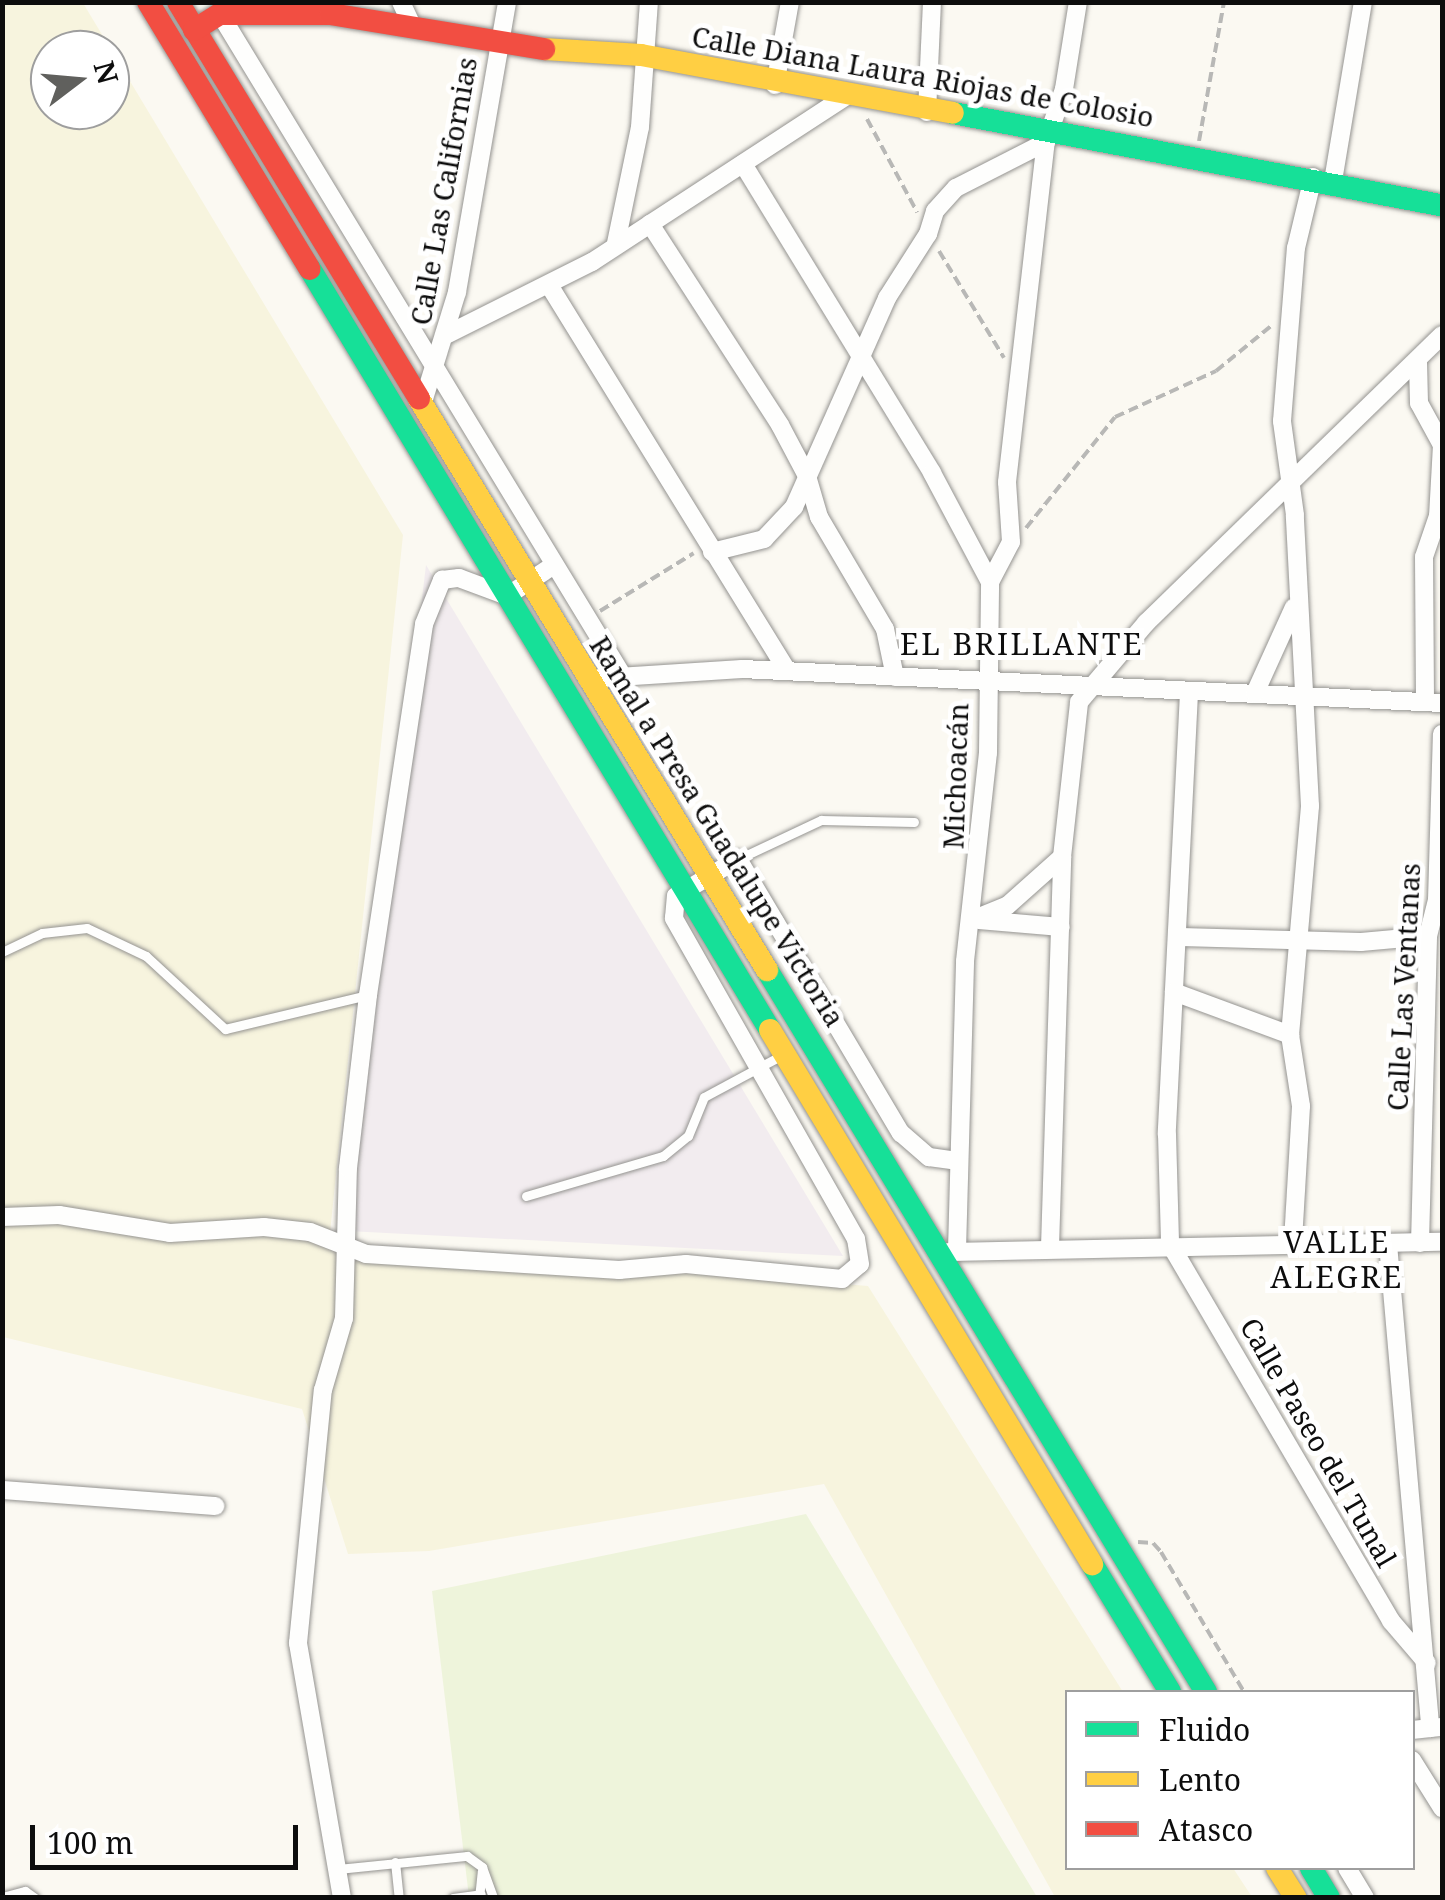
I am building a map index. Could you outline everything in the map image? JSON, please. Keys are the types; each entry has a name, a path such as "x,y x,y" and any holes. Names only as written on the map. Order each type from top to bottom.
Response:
{"main road":[{"name":"Ramal a Presa Guadalupe Victoria","path":"148,2 1169,1690"},
{"name":"Ramal a Presa Guadalupe Victoria","path":"178,2 212,13 423,402 586,679 949,1252 1205,1690"},
{"name":"Calle Diana Laura Riojas de Colosio","path":"212,13 330,14 412,26 497,46 642,55 1047,136 1197,155 1442,205"},
{"path":"1279,1870 1296,1898"},
{"path":"1313,1870 1330,1898"}],"street":[{"path":"402,2 412,26"},
{"name":"Calle Las Californias","path":"423,402 448,334 507,2"},
{"path":"616,243 640,127 642,55 649,2"},
{"path":"775,84 790,2"},
{"path":"927,112 932,2"},
{"path":"1008,552 1007,482 1047,136 1064,88 1078,2"},
{"path":"1292,1241 1301,1106 1290,1034 1310,806 1290,489 1282,452 1290,312 1363,2"},
{"path":"212,13 622,675"},
{"path":"448,334 549,285 848,95"},
{"path":"709,549 764,539 794,507 935,211 956,188 1047,136"},
{"path":"742,164 990,582"},
{"path":"650,224 807,476 818,517 885,629 894,677"},
{"path":"549,285 787,671"},
{"path":"1050,1247 1062,857 1079,702 1146,623 1290,489 1316,452 1418,362 1442,335"},
{"path":"586,679 787,671 1434,702 1424,557 1438,516 1442,445 1420,402 1418,362"},
{"name":"Michoacán","path":"949,1252 959,1161 966,962 974,920 988,752 985,682 990,582 1008,552"},
{"path":"342,1898 298,1643 322,1390 344,1318 342,1245 368,994 429,601 442,580 452,576 507,596 551,566"},
{"path":"1255,693 1296,604"},
{"path":"1170,1244 1167,1134 1174,992 1182,938 1189,693"},
{"name":"Calle Las Ventanas","path":"1420,1243 1428,936 1440,900 1442,734"},
{"path":"974,920 1007,906 1062,857"},
{"path":"2,1217 60,1215 170,1233 264,1226 310,1232 366,1254 619,1270 686,1264 842,1279 860,1264 856,1239 674,918 676,896 738,859 901,1133 929,1157 959,1161"},
{"path":"974,920 1062,926"},
{"path":"1182,938 1301,936 1361,942 1428,936"},
{"path":"1174,992 1290,1034"},
{"path":"949,1252 1292,1241 1442,1242"},
{"name":"Calle Paseo del Tunal","path":"1170,1244 1391,1621 1427,1663"},
{"path":"1388,1244 1417,1615 1427,1663 1428,1728"},
{"path":"2,1490 215,1506"},
{"path":"1415,1765 1442,1808"},
{"path":"1348,1870 1365,1898"}],"lane":[{"path":"738,859 821,820 914,822"},
{"path":"2,952 42,933 87,928 146,956 226,1029 368,994"},
{"path":"526,1196 663,1156 688,1136 704,1096 783,1054"},
{"path":"338,1869 467,1856 482,1867 493,1898"},
{"path":"395,1862 400,1898"},
{"path":"454,1898 480,1896 482,1867"},
{"path":"2,1897 24,1891 34,1898"}],"path":[{"path":"1197,155 1224,2"},
{"path":"1008,552 1116,417 1216,370 1290,312"},
{"path":"586,620 709,549"},
{"path":"1121,1552 1145,1541 1161,1552 1243,1690"}],"shaded area":[{"path":"3,3 83,3 99,30 30,30 30,130 130,130 130,81 403,535 329,1242 868,1286 1122,1690 1065,1690 1065,1870 1234,1870 1252,1897 1055,1897 824,1484 429,1551 348,1554 302,1409 3,1337"},
{"path":"426,565 843,1256 347,1231"}],"green space":[{"path":"806,1514 1037,1897 469,1897 432,1591"}],"traffic: fast":[{"path":"953,113 1442,205"},
{"path":"310,269 770,1030"},
{"path":"767,970 1205,1690"},
{"path":"1092,1564 1169,1690"},
{"path":"1312,1870 1329,1898"}],"traffic: slow":[{"path":"544,49 641,55 953,113"},
{"path":"419,399 767,970"},
{"path":"770,1030 1092,1564"},
{"path":"1278,1870 1296,1898"}],"traffic: jam":[{"path":"148,2 310,269"},
{"path":"178,2 419,399"},
{"path":"194,30 220,14 330,14 544,49"}],"district":[{"name":"EL BRILLANTE","path":"1022,644"},
{"name":"VALLE ALEGRE","path":"1337,1259"}]}
